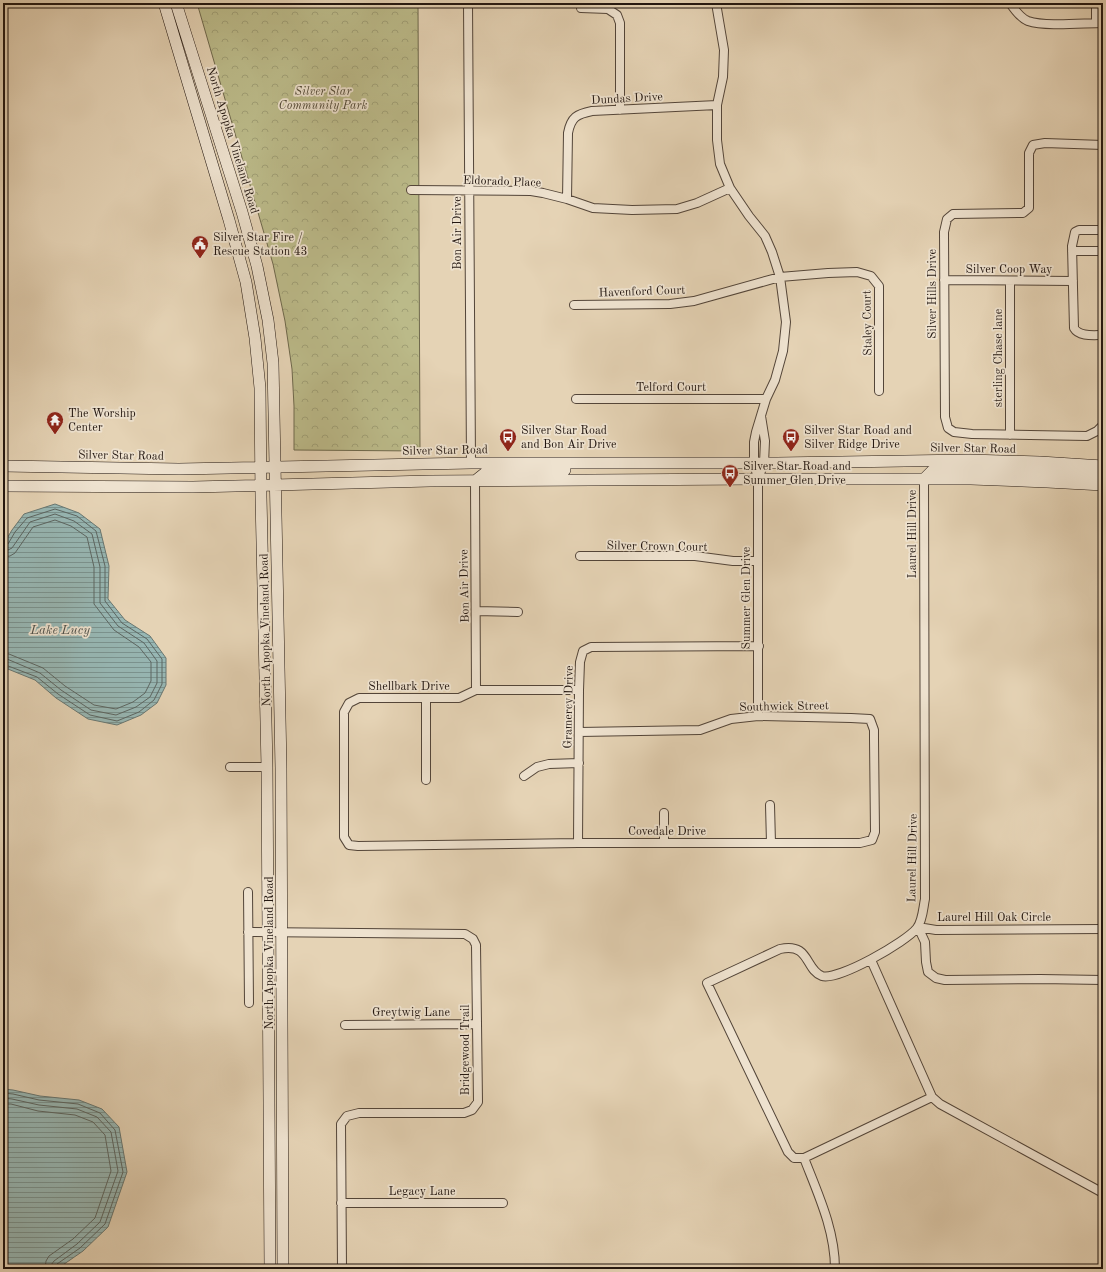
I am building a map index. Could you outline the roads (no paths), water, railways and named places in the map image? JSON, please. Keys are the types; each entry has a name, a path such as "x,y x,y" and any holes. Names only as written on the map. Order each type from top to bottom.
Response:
{"main road":[{"name":"North Apopka Vineland Road","path":"164,3 246,282 255,338 260,388 267,767 270,1269"},
{"name":"North Apopka Vineland Road","path":"176,3 242,212 257,266 268,320 273,363 281,768 283,1269"},
{"name":"Silver Star Road","path":"3,466 179,469 471,462 969,460 1103,466"},
{"path":"474,481 485,473 500,471 580,470 600,462"},
{"path":"924,479 932,471 937,469 1023,470 1040,462"},
{"path":"1019,481 1042,473 1103,476"},
{"path":"3,486 261,486 474,481 758,479 924,479 1103,485"}],"street":[{"name":"Bon Air Drive","path":"468,3 471,462"},
{"path":"716,3 724,50 723,77 716,105 717,140 720,164 730,188 765,236 772,252 780,277 786,322 783,351 775,380 766,399"},
{"path":"1010,3 1026,21 1044,24 1100,23 1096,3"},
{"path":"581,8 608,9 617,15 620,24 620,110"},
{"path":"176,42 187,38"},
{"name":"Dundas Drive","path":"567,199 568,133 570,123 580,114 592,111 716,105"},
{"name":"Silver Hills Drive","path":"1103,145 1033,145 1029,153 1029,208 1023,213 953,214 947,219 944,232 945,417 948,428 954,432 960,433 1087,436 1097,432 1103,425"},
{"name":"Eldorado Place","path":"411,190 531,191 567,199 593,208 632,210 676,209 697,203 730,188"},
{"path":"1103,230 1079,230 1075,232 1072,251 1074,328 1076,332 1080,334 1103,335"},
{"path":"1072,251 1103,251"},
{"name":"Staley Court","path":"780,277 835,272 857,272 871,276 879,286 879,391"},
{"name":"Havenford Court","path":"574,305 670,304 694,302 780,277"},
{"name":"Silver Coop Way","path":"944,280 1073,281"},
{"name":"sterling Chase lane","path":"1010,281 1010,435"},
{"name":"Telford Court","path":"576,400 766,399"},
{"name":"Summer Glen Drive","path":"758,716 758,479 759,462 765,441 761,413 766,399"},
{"name":"Laurel Hill Drive","path":"918,927 925,899 924,479"},
{"name":"Bon Air Drive","path":"474,481 476,690"},
{"name":"Silver Crown Court","path":"580,556 695,556 733,561 758,561"},
{"path":"476,611 518,612"},
{"name":"Gramercy Drive","path":"578,843 579,690 580,662 583,651 592,647 759,646"},
{"name":"Shellbark Drive","path":"344,837 344,712 349,703 359,698 459,698 476,690 579,690"},
{"path":"426,699 426,780"},
{"name":"Southwick Street","path":"579,732 700,730 732,719 758,716 851,718 870,720"},
{"name":"Covedale Drive","path":"344,837 349,845 358,846 578,843 860,843 872,840 875,832 874,730 870,720"},
{"path":"524,776 537,768 549,764 579,764"},
{"path":"230,767 267,767"},
{"path":"770,805 770,843"},
{"path":"664,813 664,843"},
{"path":"248,892 248,1003"},
{"path":"932,1097 804,1158 794,1158 788,1152 707,983 787,947 796,949 806,956 816,972 823,976 832,976 871,960 910,935 918,927 925,942 928,972 936,978 945,980 1103,980"},
{"name":"Laurel Hill Oak Circle","path":"918,927 936,930 1103,929"},
{"name":"Bridgewood Trail","path":"248,932 465,934 473,938 476,945 478,1102 472,1110 464,1113 359,1113 347,1116 341,1124 342,1269"},
{"path":"871,960 932,1097 940,1104 1103,1193"},
{"name":"Greytwig Lane","path":"346,1025 477,1024"},
{"path":"804,1158 824,1209 831,1232 835,1255 835,1269"},
{"name":"Legacy Lane","path":"341,1203 503,1202"}],"water":[{"name":"Lake Lucy","path":"55,504 79,513 100,529 109,566 108,599 125,620 150,636 166,658 166,685 157,703 141,715 117,725 88,719 56,698 35,680 3,667 3,545 24,514"},
{"path":"3,1089 40,1096 79,1100 102,1109 119,1127 127,1172 108,1227 83,1251 57,1269 3,1269"}],"place":[{"name":"Silver Star Fire / Rescue Station 43","path":"200,259"},
{"name":"The Worship Center","path":"55,435"},
{"name":"Silver Star Road and Bon Air Drive","path":"508,452"},
{"name":"Silver Star Road and Silver Ridge Drive","path":"791,452"},
{"name":"Silver Star Road and Summer Glen Drive","path":"730,488"}],"park label":[{"name":"Silver Star Community Park","path":"323,98"}]}
